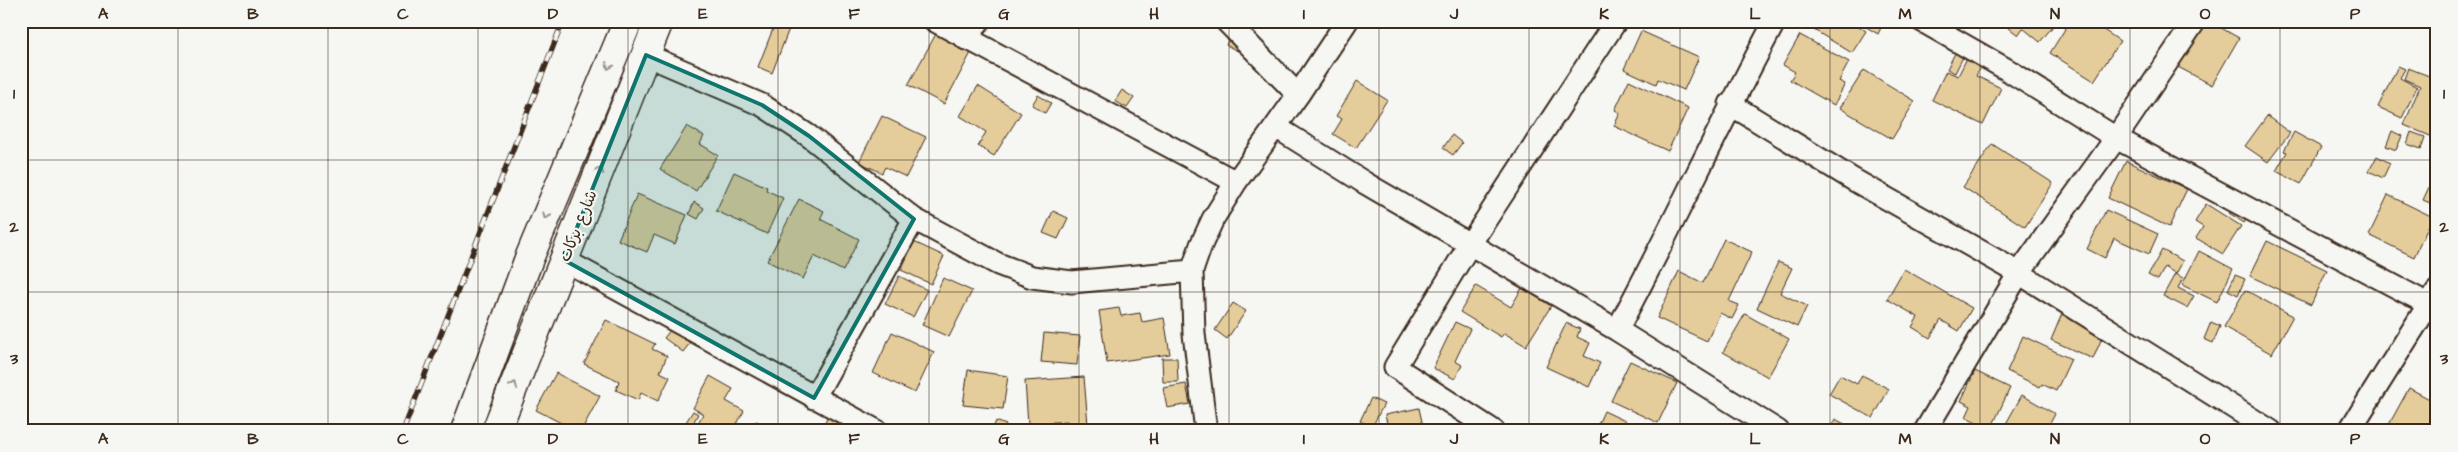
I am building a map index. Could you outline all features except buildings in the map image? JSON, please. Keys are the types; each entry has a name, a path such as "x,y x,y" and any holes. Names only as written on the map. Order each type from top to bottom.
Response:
{"main road":[{"name":"شارع بركات","path":"465,431 528,260 628,21"},
{"name":"شارع بركات","path":"496,431 660,21"}],"street":[{"path":"935,21 1236,182"},
{"path":"966,39 979,21"},
{"path":"1226,21 1298,95"},
{"path":"1206,431 1194,334 1192,271 1213,219 1236,182 1276,127 1347,21"},
{"path":"1494,431 1395,367 1470,244 1616,21"},
{"path":"1616,330 1660,250 1730,104 1775,21"},
{"path":"1922,21 2006,69 2116,138 2432,298 2348,431"},
{"path":"1925,431 2019,273 2116,138 2195,21"},
{"path":"646,55 762,106 809,136 914,219 998,264 1032,277 1072,282 1192,271"},
{"path":"1730,104 1854,180 2019,273 2271,431"},
{"path":"1276,127 1365,183 1616,330 1778,431"},
{"path":"814,398 914,219"},
{"path":"564,260 814,398 852,425 877,431"}],"highlighted area":[{"path":"646,55 762,105 809,136 914,219 814,398 564,260"}],"railway":[{"path":"403,431 563,21"}]}
